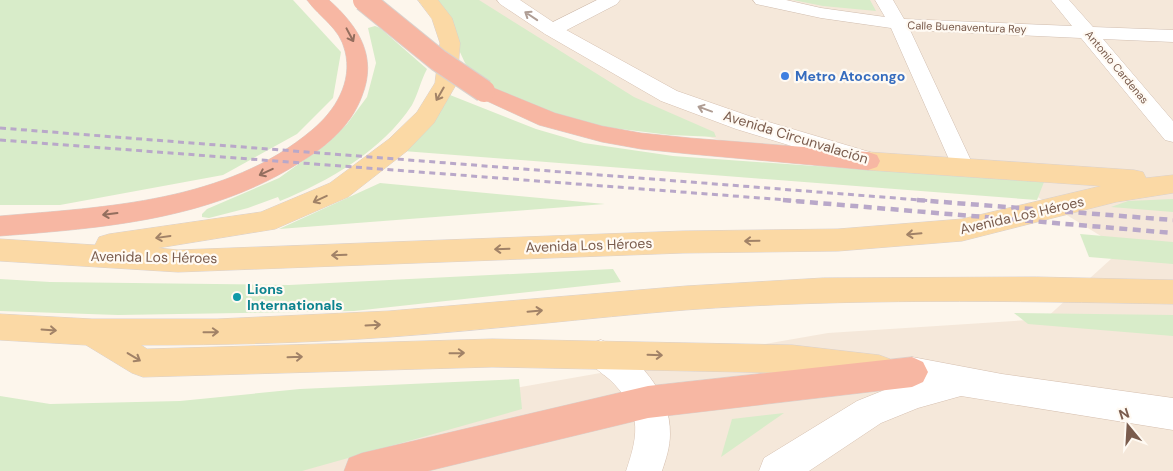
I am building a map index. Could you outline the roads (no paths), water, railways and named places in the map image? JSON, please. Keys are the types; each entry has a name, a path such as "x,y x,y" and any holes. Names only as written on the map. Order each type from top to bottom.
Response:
{"highway":[{"path":"0,226 154,209 187,202 233,188 278,166 307,146 338,119 356,81 358,64 357,52 351,34 338,18 318,0"},
{"path":"364,0 438,60 484,91 547,119 602,134 670,144 868,161"},
{"path":"362,471 648,402 912,372"}],"main road":[{"path":"50,254 264,222 339,190 398,145 426,117 446,83 450,43 442,18 428,0"},
{"name":"Avenida Circunvalación","path":"868,161 1173,183"},
{"name":"Avenida Los Héroes","path":"0,250 178,261 683,242 838,240 962,230 1116,192 1173,183"},
{"path":"0,327 92,332 217,332 389,324 677,298 823,290 1037,289 1173,292"},
{"path":"92,332 143,363 462,353 601,354 792,359 912,372"}],"street":[{"name":"Avenida Circunvalación","path":"507,0 552,30 670,96 744,123 868,161"},
{"path":"552,30 610,0"},
{"name":"Calle Buenaventura Rey","path":"762,0 821,14 898,24 1173,36"},
{"path":"884,0 898,24 963,168"},
{"name":"Antonio Cardenas","path":"1060,0 1089,32 1173,135"},
{"path":"601,354 623,369 637,384 648,402 653,425 652,452 644,471"},
{"path":"912,372 962,382 1173,414"},
{"path":"777,471 869,412 915,393 962,382"}],"railway":[{"path":"0,128 933,201"},
{"path":"0,140 800,201"},
{"path":"783,200 1173,233"},
{"path":"917,200 1173,220"}],"place":[{"name":"Metro Atocongo","path":"785,76"},
{"name":"Lions Internationals","path":"237,297"}]}
